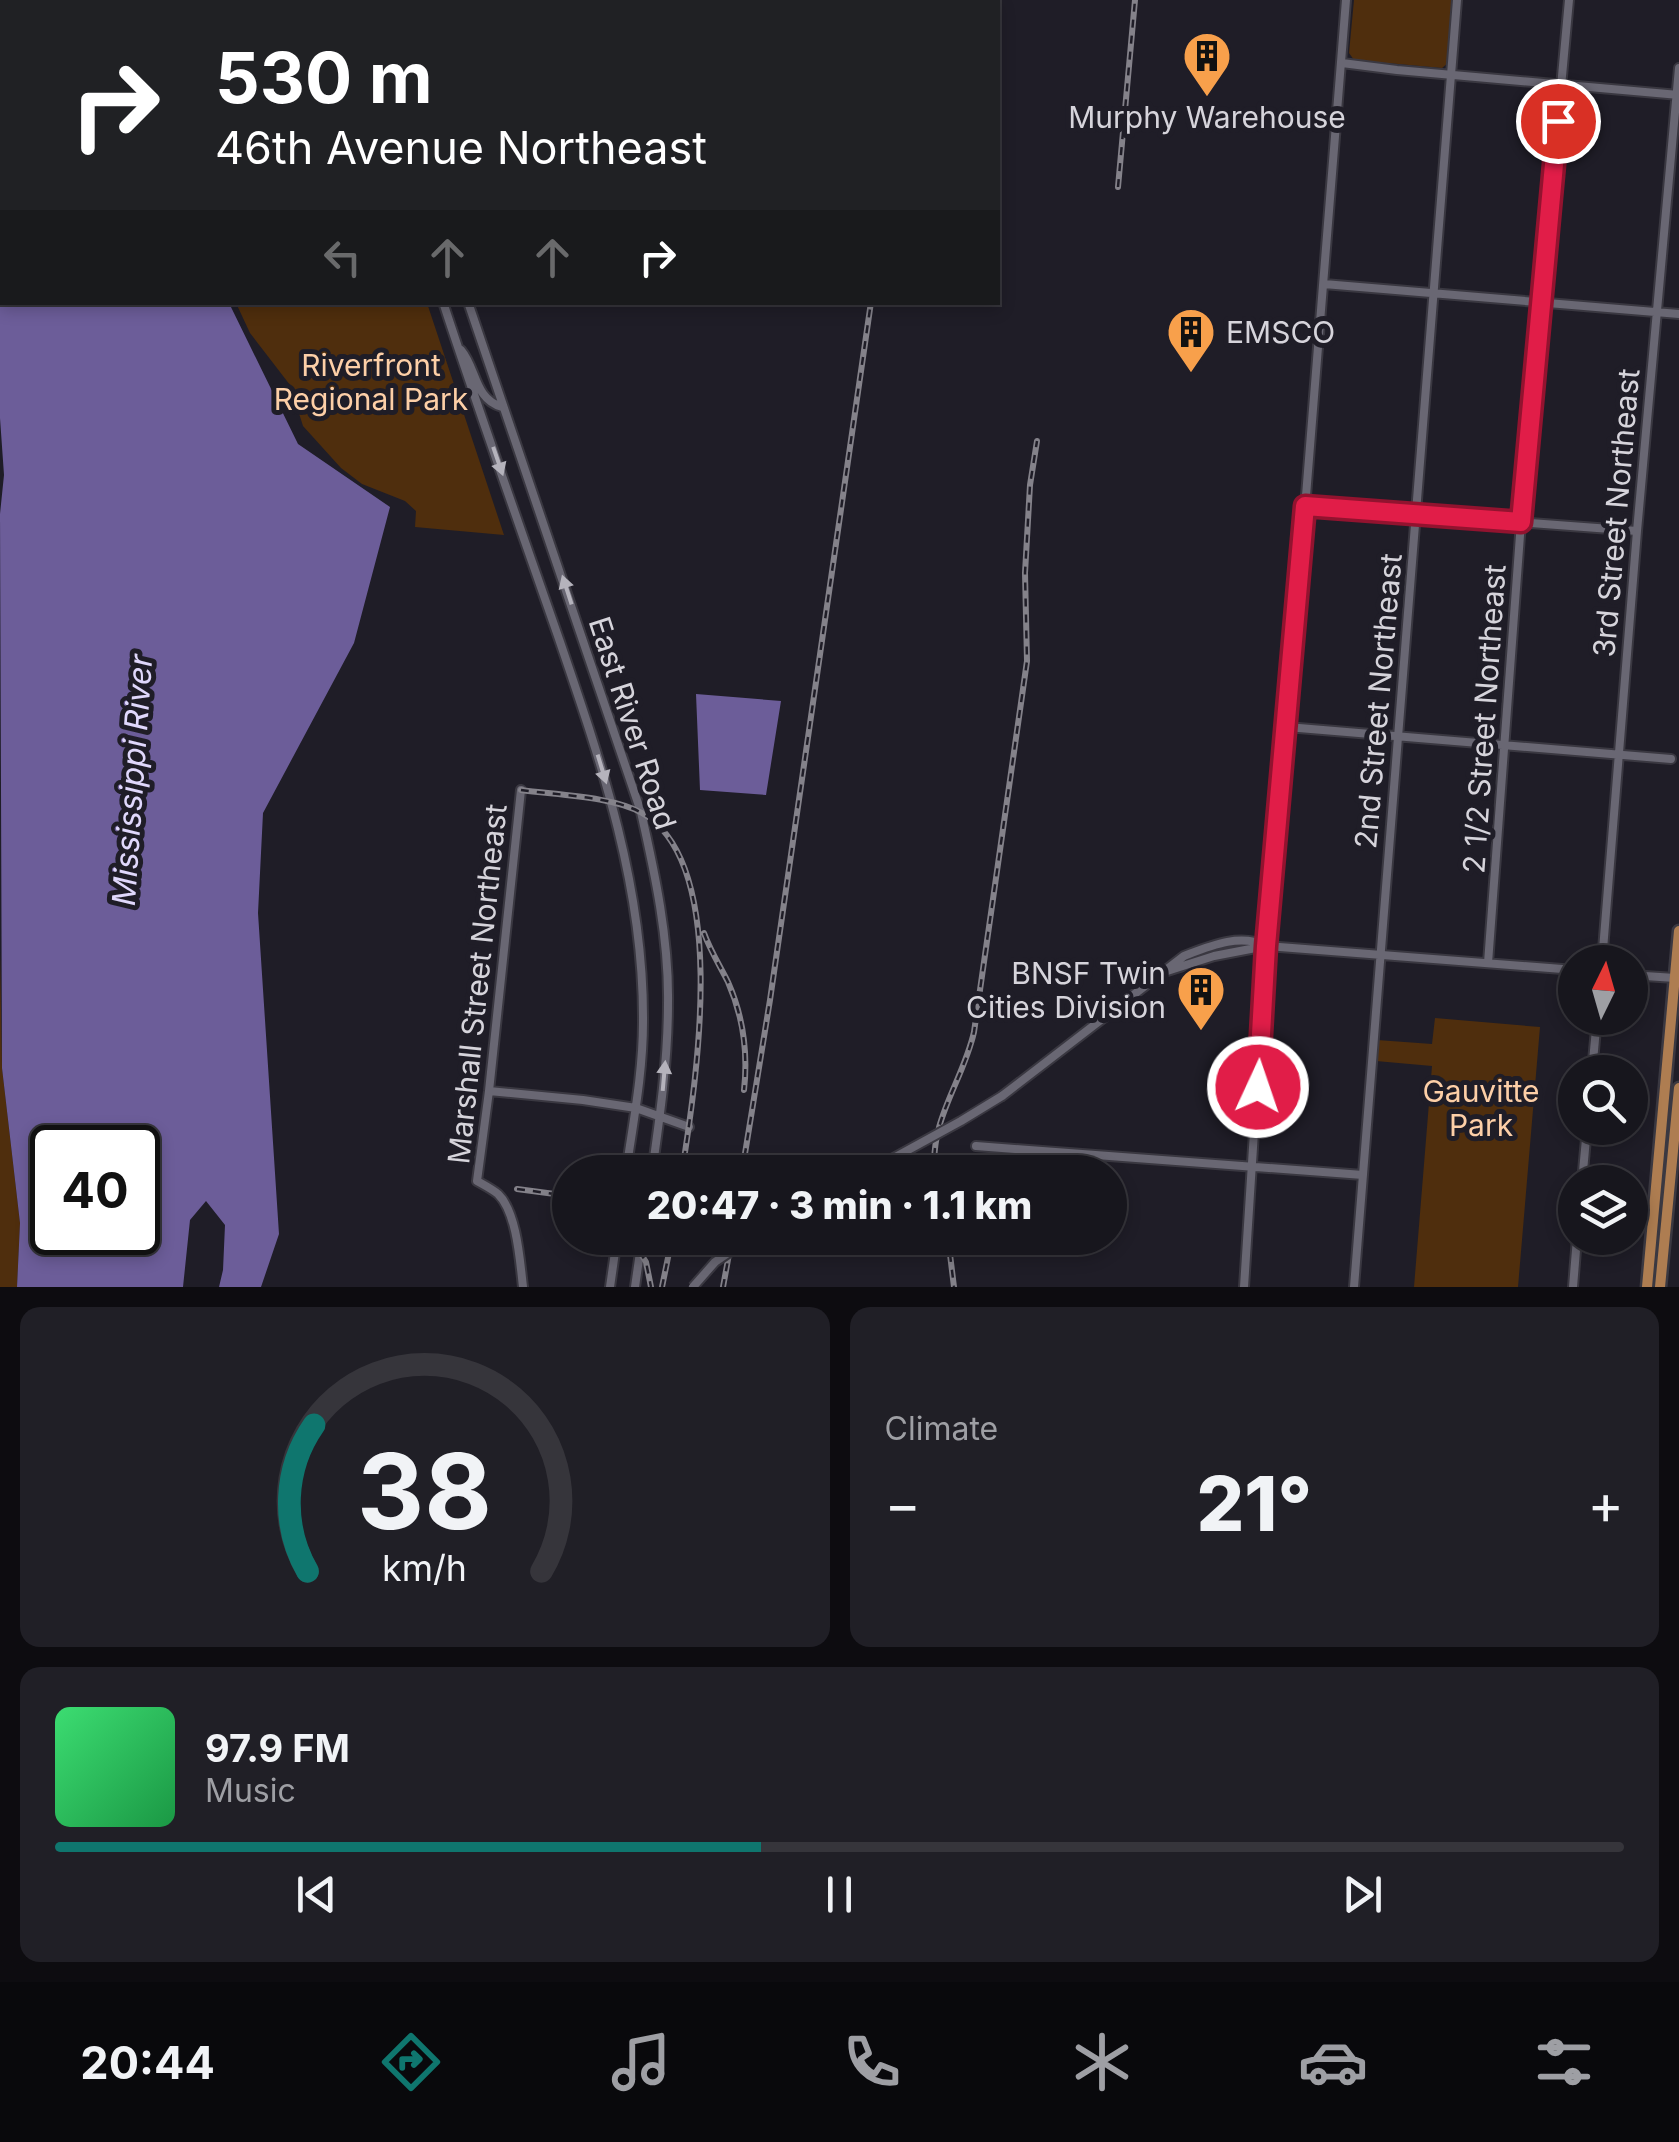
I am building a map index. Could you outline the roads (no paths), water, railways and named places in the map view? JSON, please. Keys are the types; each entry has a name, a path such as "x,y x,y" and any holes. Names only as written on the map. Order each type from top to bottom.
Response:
{"main road":[{"path":"1647,1287 1679,931"},
{"path":"1660,1287 1679,1088"}],"street":[{"path":"1244,1287 1266,946 1346,0"},
{"name":"2nd Street Northeast","path":"1354,1287 1457,0"},
{"name":"2 1/2 Street Northeast","path":"1488,963 1521,522 1569,0"},
{"path":"1342,62 1678,95"},
{"name":"3rd Street Northeast","path":"1603,945 1636,531 1679,68"},
{"path":"1324,284 1679,314"},
{"name":"East River Road","path":"444,305 604,771 630,876 643,1022 629,1155"},
{"name":"East River Road","path":"469,305 648,842 664,930 668,1000 654,1155"},
{"path":"458,347 468,359 484,396 502,407"},
{"path":"1305,506 1636,531"},
{"path":"1287,727 1672,759"},
{"name":"Marshall Street Northeast","path":"521,790 477,1181 505,1203 514,1230 522,1287"},
{"path":"900,1155 1002,1096 1162,973 1214,956 1266,946 1558,969"},
{"path":"1648,976 1677,978"},
{"path":"489,1091 636,1108 689,1127"},
{"path":"976,1146 1363,1175"},
{"path":"610,1287 615,1255"},
{"path":"635,1287 640,1255"},
{"path":"692,1287 725,1255"},
{"path":"1573,1287 1576,1255"}],"water":[{"name":"Mississippi River","path":"0,305 230,305 298,444 390,507 354,643 263,813 258,913 279,1234 261,1287 219,1287 225,1225 206,1201 190,1220 183,1287 17,1287 20,1223 2,1068 0,514 4,475"},
{"path":"696,694 781,701 766,795 700,790"}],"railway":[{"path":"1118,187 1135,0"},
{"path":"745,1155 871,305"},
{"path":"935,1155 942,1118 974,1032 1027,661 1025,573 1037,441"},
{"path":"521,790 599,800 642,813 670,840 688,879 698,927 701,980 699,1035 684,1155"},
{"path":"704,933 728,982 741,1022 744,1090"},
{"path":"517,1189 552,1194"},
{"path":"642,1255 651,1287"},
{"path":"662,1287 669,1255"},
{"path":"723,1287 729,1255"},
{"path":"950,1255 954,1287"}],"place":[{"name":"Murphy Warehouse","path":"1207,98"},
{"name":"EMSCO","path":"1191,374"},
{"name":"BNSF Twin Cities Division","path":"1201,1032"}],"park label":[{"name":"Riverfront Regional Park","path":"371,382"},
{"name":"Gauvitte Park","path":"1481,1108"}]}
